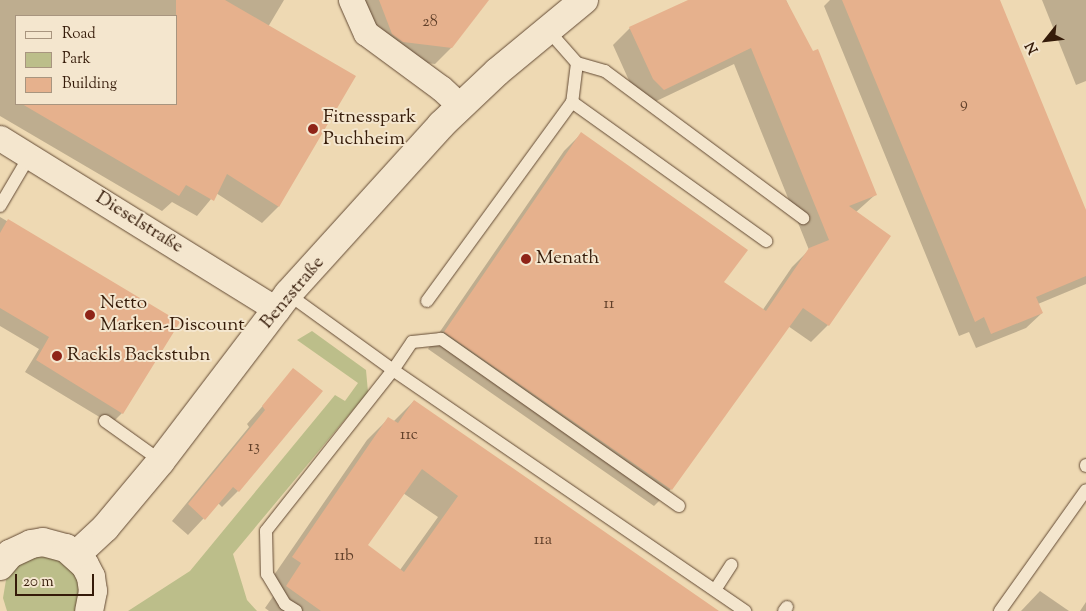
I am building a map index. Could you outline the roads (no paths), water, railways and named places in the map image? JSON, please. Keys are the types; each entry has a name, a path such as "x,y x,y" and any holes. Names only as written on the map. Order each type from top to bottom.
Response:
{"street":[{"path":"352,0 366,33 441,88 460,106"},
{"name":"Benzstraße","path":"76,555 105,528 161,461 282,302 460,106 547,29 584,0"},
{"name":"Dieselstraße","path":"0,138 282,302"},
{"path":"0,566 10,554 31,544 55,544 76,555 91,577 93,590 90,611"}],"lane":[{"path":"547,29 577,63 605,71 803,218"},
{"path":"427,301 572,102 577,63"},
{"path":"572,102 766,241"},
{"path":"0,206 30,156"},
{"path":"282,302 393,370 745,611"},
{"path":"296,611 285,604 267,574 266,530 393,370 412,342 440,339 678,506"},
{"path":"105,421 161,461"},
{"path":"1000,611 1086,490"},
{"path":"715,590 731,565"}],"place":[{"name":"Fitnesspark Puchheim","path":"313,129"},
{"name":"Menath","path":"526,259"},
{"name":"Netto Marken-Discount","path":"90,315"},
{"name":"Rackls Backstubn","path":"57,356"}]}
